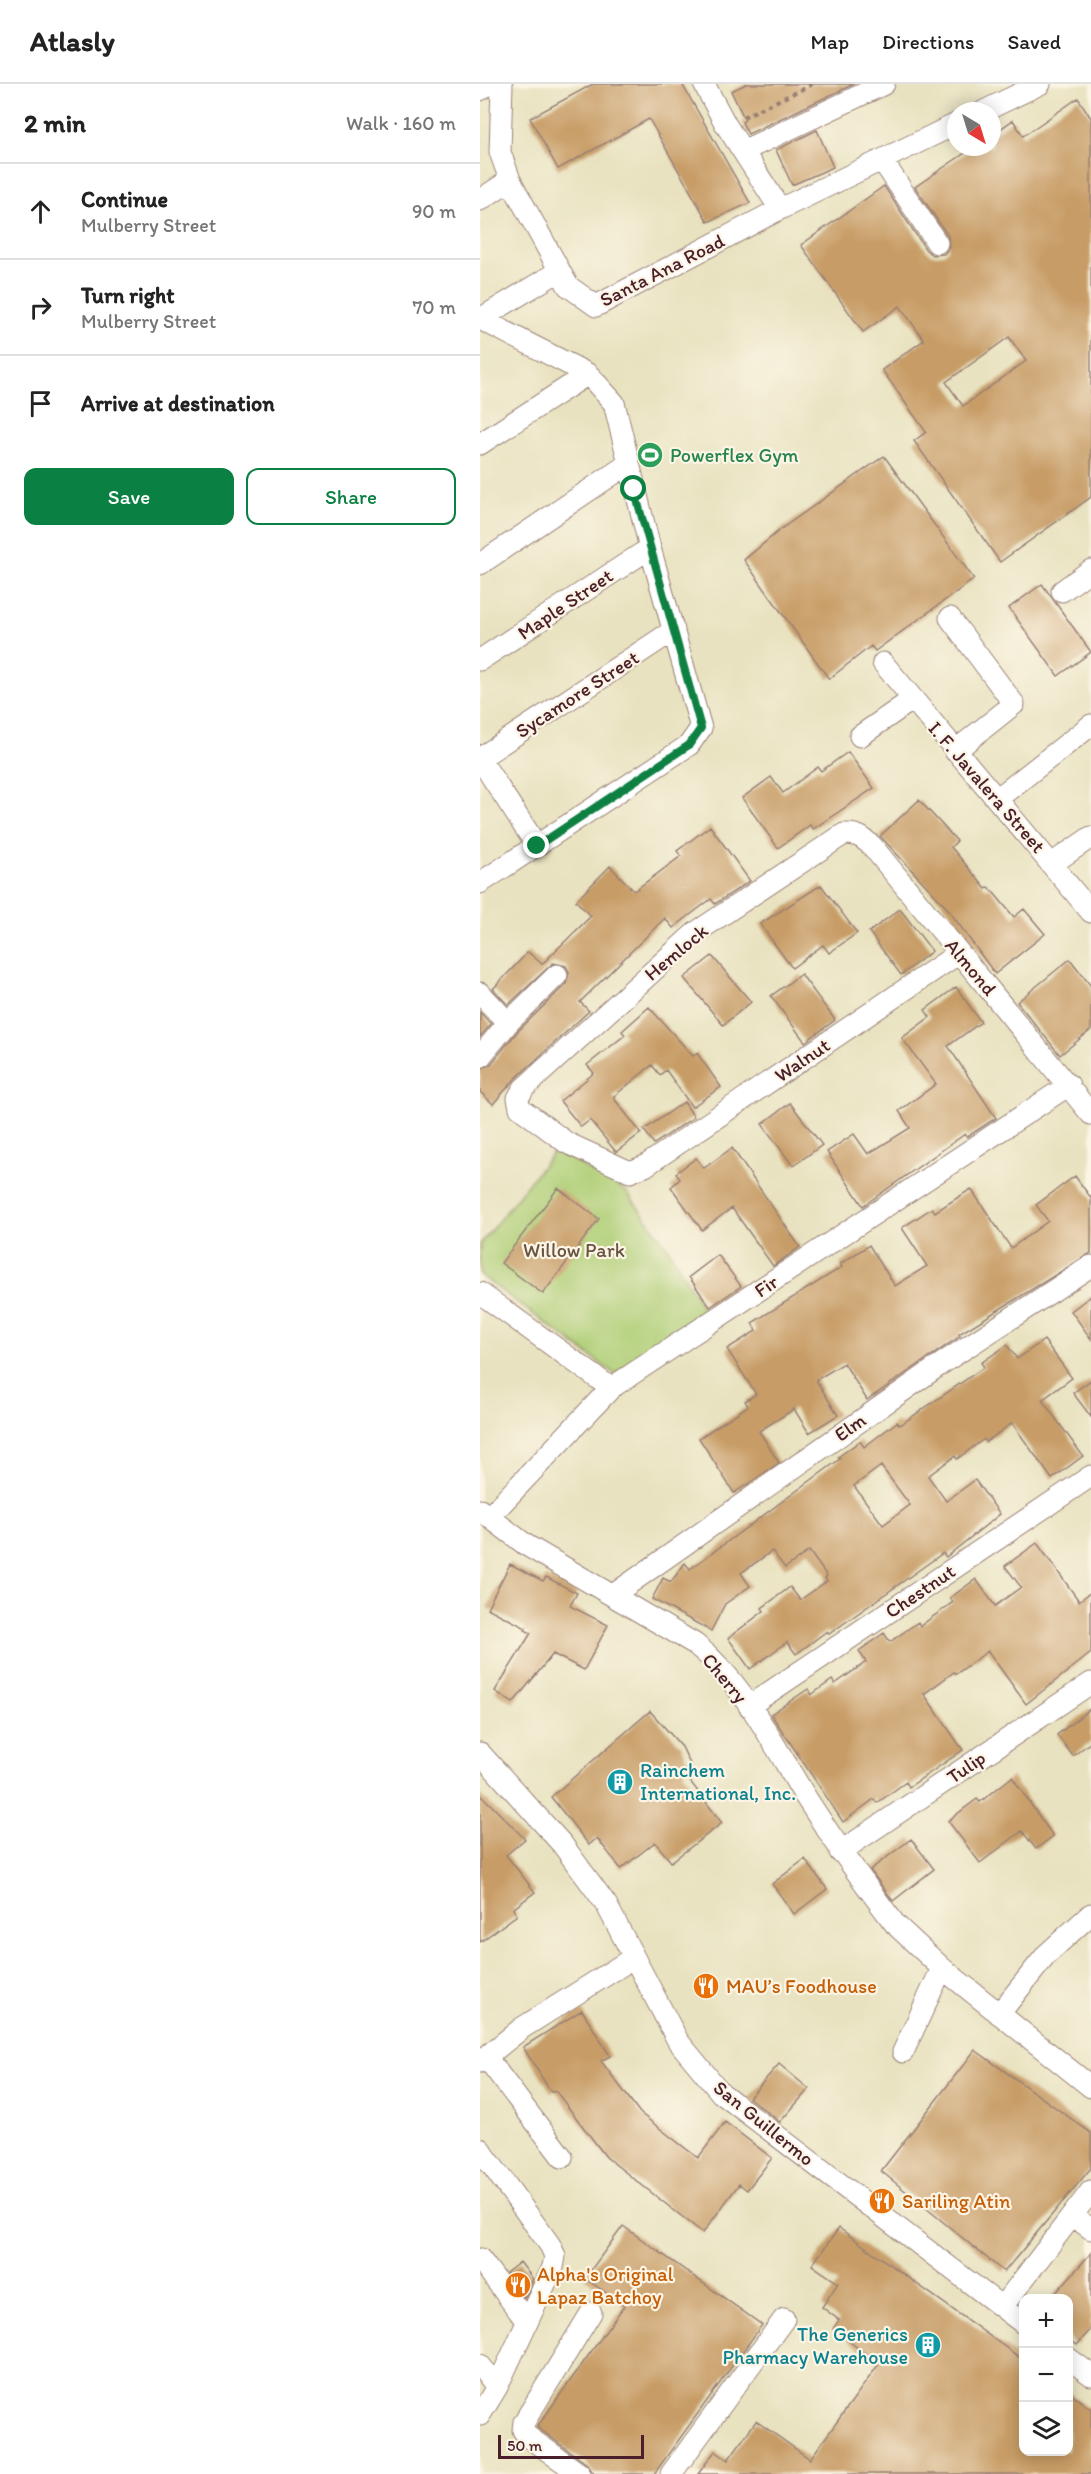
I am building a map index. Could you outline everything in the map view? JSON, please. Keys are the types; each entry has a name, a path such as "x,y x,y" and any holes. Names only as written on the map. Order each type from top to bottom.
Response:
{"street":[{"path":"480,90 489,84"},
{"name":"Santa Ana Road","path":"502,84 500,152 510,180 568,286 596,306 780,209 947,128"},
{"path":"704,84 726,125 780,209"},
{"path":"743,151 884,84"},
{"path":"1001,102 1033,86"},
{"path":"882,160 937,243"},
{"path":"480,200 510,180"},
{"path":"480,319 559,271"},
{"path":"480,319 588,374 614,403 650,548 700,722 698,735 689,745 480,883"},
{"path":"480,444 588,374"},
{"path":"480,564 628,464"},
{"name":"Maple Street","path":"480,660 650,548"},
{"path":"1062,591 1091,570"},
{"path":"950,618 1014,704 955,751"},
{"name":"Sycamore Street","path":"480,758 674,630"},
{"name":"I. F. Javalera Street","path":"883,663 955,751 1053,863 1091,912"},
{"path":"860,736 913,699"},
{"path":"998,798 1091,725"},
{"path":"480,758 537,846"},
{"name":"Almond","path":"844,834 861,836 872,846 1091,1114"},
{"name":"Hemlock","path":"645,1166 630,1172 567,1143 520,1108 518,1098 524,1088 695,933 844,834"},
{"path":"1053,863 1091,837"},
{"name":"Walnut","path":"645,1166 959,953"},
{"path":"480,1057 508,1023 557,975"},
{"path":"480,993 508,1023"},
{"name":"Fir","path":"485,1514 611,1388 1069,1085"},
{"name":"Elm","path":"613,1595 944,1362 1091,1266"},
{"path":"480,1293 611,1388"},
{"name":"Chestnut","path":"749,1706 1091,1476"},
{"name":"Cherry","path":"485,1514 526,1545 695,1644 715,1659 749,1706 840,1852 896,1925 942,1968 1091,2087"},
{"name":"Tulip","path":"840,1852 1091,1683"},
{"name":"San Guillermo","path":"480,1753 562,1844 606,1904 678,2041 721,2093 1019,2321"},
{"path":"999,2014 1047,1954 1091,1914"},
{"path":"562,2157 482,2059 522,2028 633,1958"},
{"path":"903,2052 942,1968"},
{"path":"480,2149 550,2245 555,2256 497,2387 480,2415"},
{"path":"1002,2307 1091,2192"},
{"path":"1073,2216 1091,2229"},
{"path":"480,2259 527,2322"},
{"path":"580,2474 527,2436 523,2430 524,2422 591,2313"},
{"path":"671,2474 784,2319"},
{"path":"1073,2362 1091,2375"},
{"path":"480,2365 497,2387"}],"path":[{"path":"726,125 813,84"}],"green space":[{"name":"Willow Park","path":"555,1150 626,1191 668,1248 706,1315 615,1374 480,1275 480,1244"}],"building":[{"path":"593,84 682,84 750,203 708,222 649,119 558,169 530,118"},
{"path":"746,84 854,84 748,134 742,122 745,120 731,91"},
{"path":"1078,98 1091,118 1091,497 1000,562 914,441 926,432 882,370 924,340 900,306 863,332 801,245 884,186 926,250 932,255 944,254 949,248 948,236 915,187 961,156 1001,156 1001,129 1013,120 1023,136","holes":["1009,337 1026,361 963,406 946,382"]},
{"path":"817,130 833,167 792,185 776,150"},
{"path":"884,456 974,579 875,651 871,646 829,679 744,560 781,529"},
{"path":"1042,584 1091,652 1058,676 1009,608"},
{"path":"848,752 874,788 813,829 810,825 778,848 742,798 771,777 783,793 818,767 821,771"},
{"path":"919,800 957,841 951,847 986,889 989,887 1014,917 1024,909 1045,934 995,974 947,908 880,836"},
{"path":"710,826 750,881 715,904 711,899 673,928 665,918 580,1002 589,1011 515,1079 493,1104 480,1092 480,1069 490,1065 517,1032 566,984 569,972 566,966 553,963 508,1005 493,989 528,952 542,964 591,916 576,901 610,866 634,891 681,856 677,851"},
{"path":"821,885 857,933 829,953 823,945 792,968 760,924"},
{"path":"900,909 932,951 901,975 869,932"},
{"path":"712,956 751,1002 723,1025 684,978"},
{"path":"1070,959 1091,986 1091,1030 1060,1055 1017,1002"},
{"path":"801,974 835,1020 805,1042 771,996"},
{"path":"956,987 981,1022 948,1046 996,1118 967,1137 965,1134 863,1206 827,1152 854,1134 868,1154 910,1128 899,1111 936,1084 902,1038 930,1017 925,1010"},
{"path":"649,1007 693,1056 697,1053 721,1087 692,1107 666,1070 660,1075 652,1065 613,1097 641,1133 616,1152 590,1120 581,1127 560,1101 594,1073 587,1065 625,1035 622,1031"},
{"path":"480,1012 491,1024 480,1037"},
{"path":"684,1102 694,1117 654,1144 644,1130"},
{"path":"790,1103 822,1145 793,1166 762,1124"},
{"path":"732,1148 800,1247 773,1266 732,1208 702,1230 671,1187 680,1179 676,1173 696,1158 704,1168"},
{"path":"1075,1176 1091,1198 1091,1253 959,1334 960,1336 867,1400 844,1363 816,1380 838,1415 809,1433 794,1409 759,1431 779,1463 734,1493 699,1438 748,1406 745,1401 756,1394 727,1349 756,1331 752,1323 842,1267 840,1264 869,1245 895,1286 927,1266 902,1228 932,1208 935,1212 971,1189 1011,1248 1048,1221 1036,1205"},
{"path":"558,1188 599,1219 543,1294 501,1263"},
{"path":"718,1255 741,1286 710,1307 689,1277"},
{"path":"1091,1296 1091,1339 1071,1311"},
{"path":"1044,1340 1072,1378 1042,1400 1083,1456 1052,1479 1012,1423 986,1442 984,1439 957,1459 955,1456 928,1476 946,1501 975,1480 1000,1514 946,1557 943,1553 829,1634 827,1631 796,1654 787,1642 750,1669 728,1638 764,1611 762,1608 790,1587 800,1600 827,1581 825,1578 827,1576 809,1551 785,1568 772,1551 741,1573 750,1586 725,1604 711,1631 652,1599 663,1578 671,1582 685,1563 690,1569 840,1459 838,1457 860,1441 864,1447 897,1422 900,1425 984,1367 981,1363 1007,1345 1017,1359","holes":["881,1466 910,1505 883,1525 854,1486"]},
{"path":"1091,1380 1091,1417 1073,1393"},
{"path":"1037,1543 1079,1601 1091,1592 1091,1653 1026,1704 988,1651 956,1674 954,1672 924,1694 963,1750 909,1787 906,1782 877,1803 874,1799 843,1822 771,1714 808,1689 811,1695 832,1680 835,1684 866,1662 859,1651 884,1633 890,1642 918,1622 920,1626 953,1602 950,1598 976,1579 995,1606 1021,1587 1005,1566"},
{"path":"510,1564 543,1581 546,1577 577,1593 570,1606 608,1625 584,1670 553,1654 513,1703 495,1691 531,1633 525,1630 526,1628 487,1608"},
{"path":"1091,1708 1091,1742 1073,1756 1057,1735"},
{"path":"650,1711 682,1747 691,1766 683,1772 722,1823 671,1862 655,1842 621,1869 597,1838 589,1845 551,1797"},
{"path":"1012,1777 1053,1836 1036,1849 1022,1831 980,1863 948,1821 977,1799 980,1802"},
{"path":"480,1794 525,1839 506,1855 535,1892 513,1909 517,1915 480,1942"},
{"path":"911,1839 934,1869 893,1901 870,1870"},
{"path":"805,1859 827,1889 794,1914 772,1884"},
{"path":"582,2010 610,2056 601,2061 640,2113 698,2158 725,2122 772,2158 747,2190 739,2184 703,2233 606,2157 555,2090 551,2092 523,2047"},
{"path":"975,2050 1091,2133 1091,2168 1004,2272 881,2171"},
{"path":"779,2064 809,2089 780,2122 749,2098"},
{"path":"623,2226 762,2325 654,2474 594,2474 587,2464 537,2427 624,2306 585,2278"},
{"path":"839,2228 1019,2357 1019,2456 1073,2456 1073,2396 1091,2409 1091,2474 698,2474 715,2451 728,2460 756,2421 810,2459 879,2364 833,2329 839,2320 822,2307 838,2283 812,2265"},
{"path":"1091,2253 1091,2329 1077,2345 1073,2342 1073,2294 1055,2294"},
{"path":"520,2262 533,2279 525,2298 506,2273"}],"place":[{"name":"Powerflex Gym","path":"650,455"},
{"name":"Rainchem International, Inc.","path":"620,1782"},
{"name":"MAU’s Foodhouse","path":"706,1986"},
{"name":"Sariling Atin","path":"882,2201"},
{"name":"Alpha's Original Lapaz Batchoy","path":"518,2285"},
{"name":"The Generics Pharmacy Warehouse","path":"928,2345"}],"route":[{"path":"537,846 689,745 701,728 634,489"}]}
